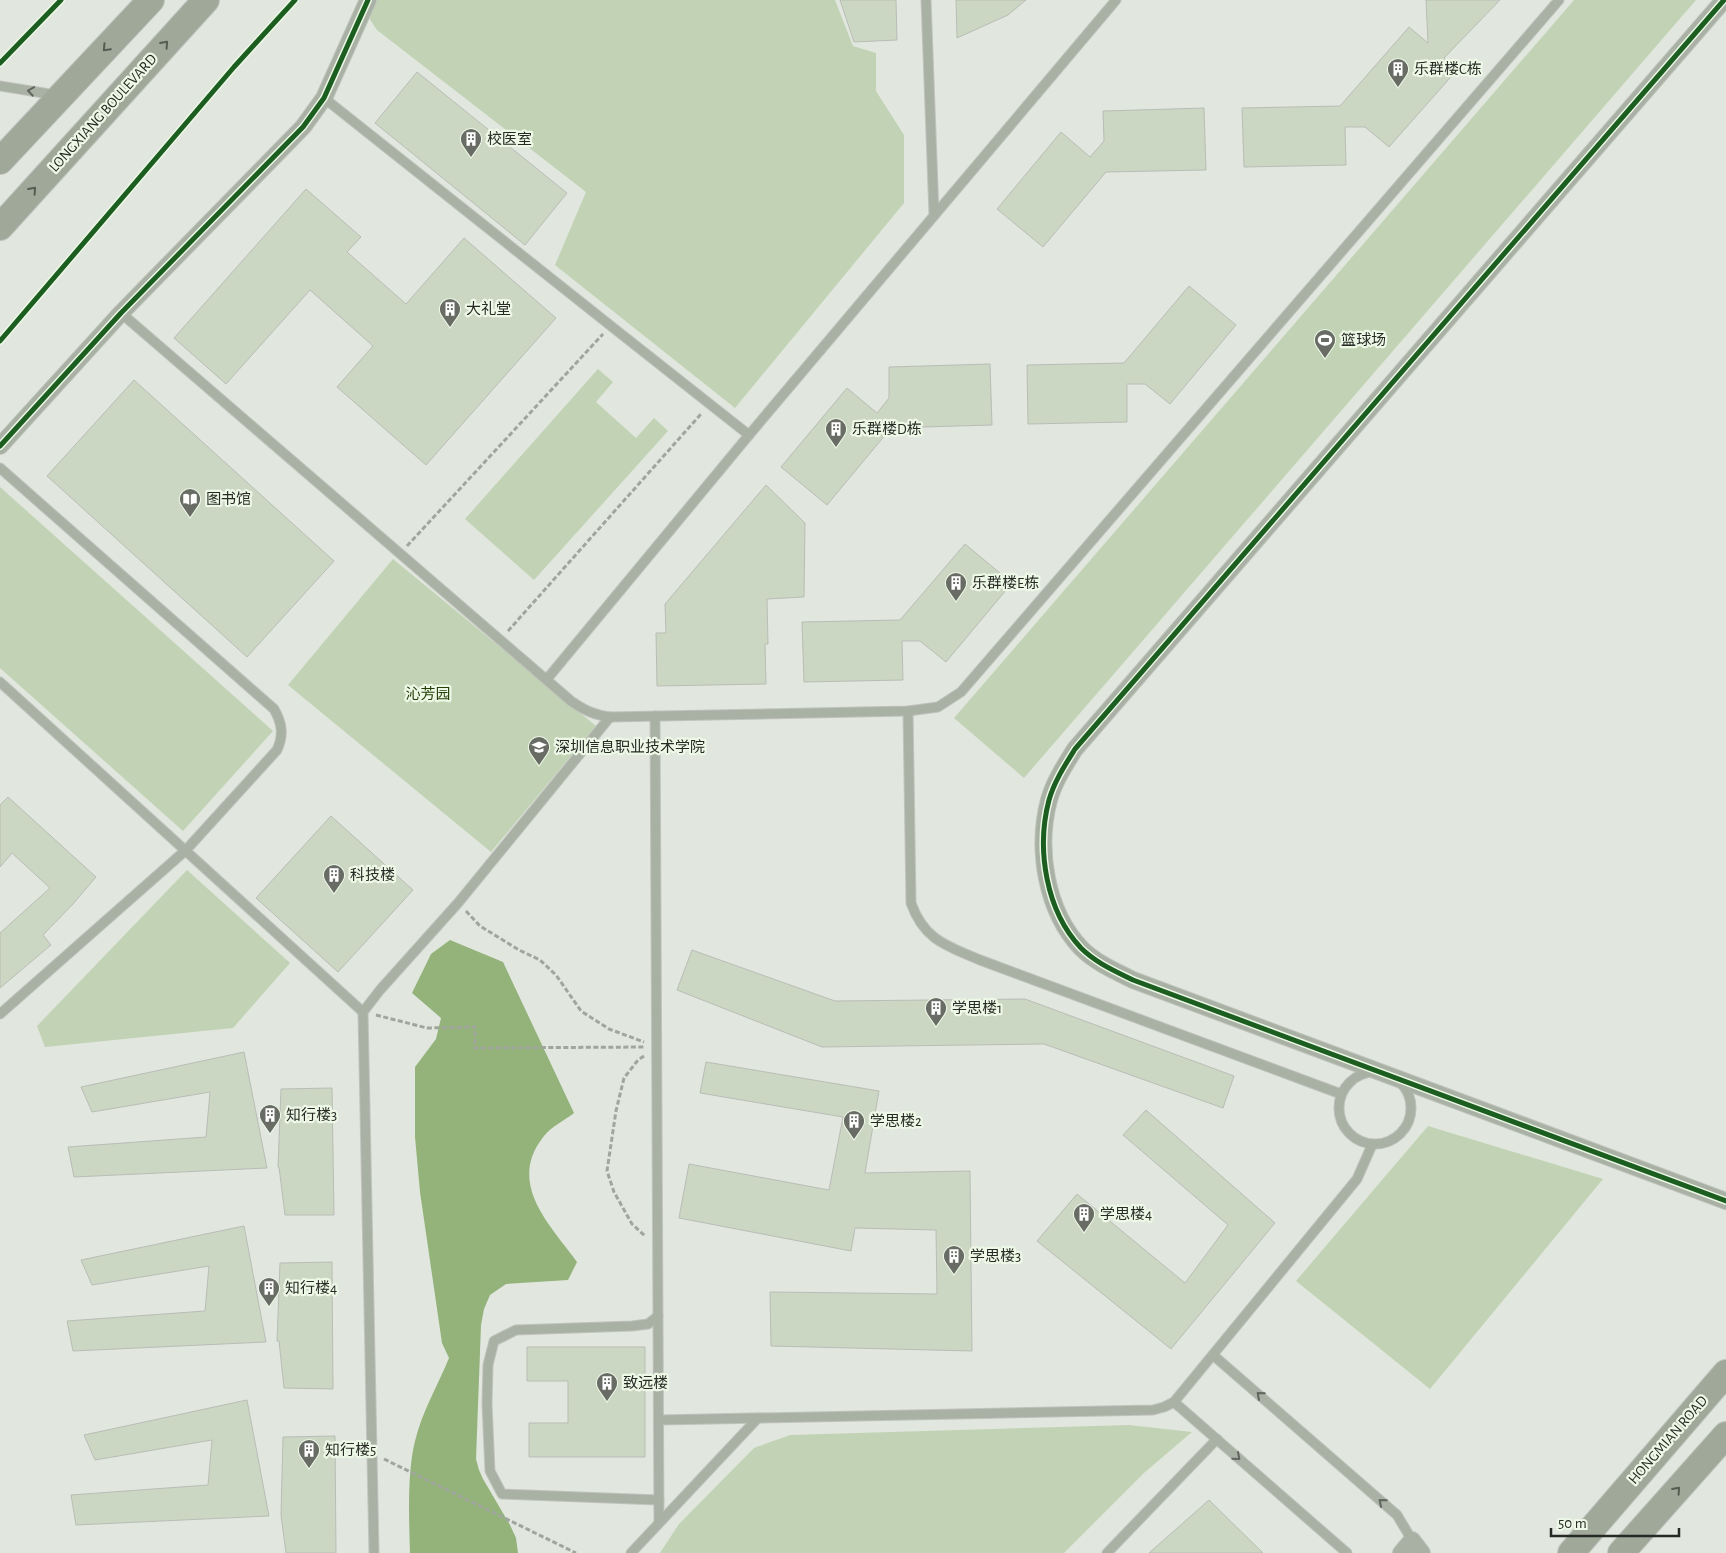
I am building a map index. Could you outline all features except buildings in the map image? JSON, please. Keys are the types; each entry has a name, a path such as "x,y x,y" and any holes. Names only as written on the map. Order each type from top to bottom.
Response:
{"main road":[{"path":"0,161 151,0"},
{"name":"LONGXIANG BOULEVARD","path":"0,226 206,0"},
{"name":"HONGMIAN ROAD","path":"1571,1553 1726,1373"},
{"path":"1621,1553 1726,1435"}],"street":[{"path":"0,446 121,313 304,126 324,98 368,0"},
{"path":"1724,0 1075,749 1059,776 1049,799 1044,824 1044,853 1047,880 1054,904 1066,928 1082,948 1104,966 1133,980 1726,1201"},
{"path":"1401,1553 1412,1540 1422,1553"}],"lane":[{"path":"926,0 934,214"},
{"path":"548,679 749,435 1116,0"},
{"path":"121,313 548,679 571,701 584,710 596,715 610,717 908,711 938,707 961,692 1559,0"},
{"path":"0,86 61,96"},
{"path":"324,98 749,435"},
{"path":"0,468 274,709 280,718 282,740 277,750 186,850 0,1014"},
{"path":"0,682 363,1012"},
{"path":"908,711 911,903 917,918 937,940 966,954 1341,1094"},
{"path":"655,716 660,1522"},
{"path":"374,1553 363,1012 380,990 458,903 610,717"},
{"path":"1378,1072 1389,1075 1399,1081 1406,1089 1411,1100 1412,1111 1409,1122 1403,1132 1394,1140 1384,1144 1372,1145 1361,1142 1351,1136 1344,1128 1339,1117 1338,1106 1341,1094 1347,1085 1361,1075 1378,1072"},
{"path":"659,1420 1154,1410 1164,1407 1174,1402 1357,1179 1372,1145"},
{"path":"658,1316 648,1324 632,1326 516,1330 494,1341 488,1365 487,1404 490,1471 502,1494 660,1500"},
{"path":"1213,1354 1397,1515 1412,1540"},
{"path":"1174,1402 1347,1553"},
{"path":"630,1553 757,1419"},
{"path":"1107,1553 1217,1439"}],"path":[{"path":"400,553 610,326"},
{"path":"501,639 710,404"},
{"path":"458,903 480,926 519,950 540,960 556,975 581,1011 609,1029 657,1047"},
{"path":"363,1012 426,1028 475,1027 475,1048 657,1047"},
{"path":"657,1047 638,1060 624,1078 616,1111 607,1171 614,1192 632,1224 658,1247"},
{"path":"372,1453 576,1553"}],"green space":[{"path":"373,0 835,0 853,46 876,53 876,91 904,135 904,203 735,408 555,265 586,192 377,30 367,15"},
{"name":"篮球场","path":"1574,0 1696,0 1024,778 954,718"},
{"path":"598,369 613,382 596,402 636,438 654,418 668,431 534,580 465,519"},
{"path":"0,487 273,731 183,831 0,668"},
{"name":"沁芳园","path":"393,559 596,726 491,852 288,685"},
{"path":"187,870 290,963 233,1028 45,1047 37,1026"},
{"path":"1428,1126 1603,1179 1430,1389 1296,1281"},
{"path":"1129,1425 1192,1432 1144,1473 1064,1553 660,1553 679,1524 754,1448 790,1435"}],"shaded area":[{"path":"450,940 503,962 574,1113 544,1136 533,1153 529,1170 531,1187 536,1203 555,1233 577,1262 568,1280 506,1284 490,1295 484,1309 481,1325 476,1459 483,1479 516,1538 518,1553 410,1553 409,1497 412,1454 430,1399 449,1358 442,1343 420,1192 415,1137 415,1067 436,1039 441,1018 412,993 431,954"}],"cycle path":[{"path":"0,63 61,0"},
{"path":"0,341 234,67 295,0"},
{"path":"0,446 121,313 303,127 324,98 368,0"},
{"path":"1724,0 1075,749 1060,774 1049,800 1045,819 1044,859 1052,898 1059,916 1069,933 1081,948 1113,970 1133,980 1726,1201"}],"place":[{"name":"乐群楼C栋","path":"1398,88"},
{"name":"校医室","path":"471,158"},
{"name":"大礼堂","path":"450,328"},
{"name":"篮球场","path":"1325,359"},
{"name":"乐群楼D栋","path":"836,448"},
{"name":"图书馆","path":"190,518"},
{"name":"乐群楼E栋","path":"956,602"},
{"name":"深圳信息职业技术学院","path":"539,766"},
{"name":"科技楼","path":"334,894"},
{"name":"学思楼1","path":"936,1027"},
{"name":"知行楼3","path":"270,1134"},
{"name":"学思楼2","path":"854,1140"},
{"name":"学思楼4","path":"1084,1233"},
{"name":"学思楼3","path":"954,1275"},
{"name":"知行楼4","path":"269,1307"},
{"name":"致远楼","path":"607,1402"},
{"name":"知行楼5","path":"309,1469"}]}
